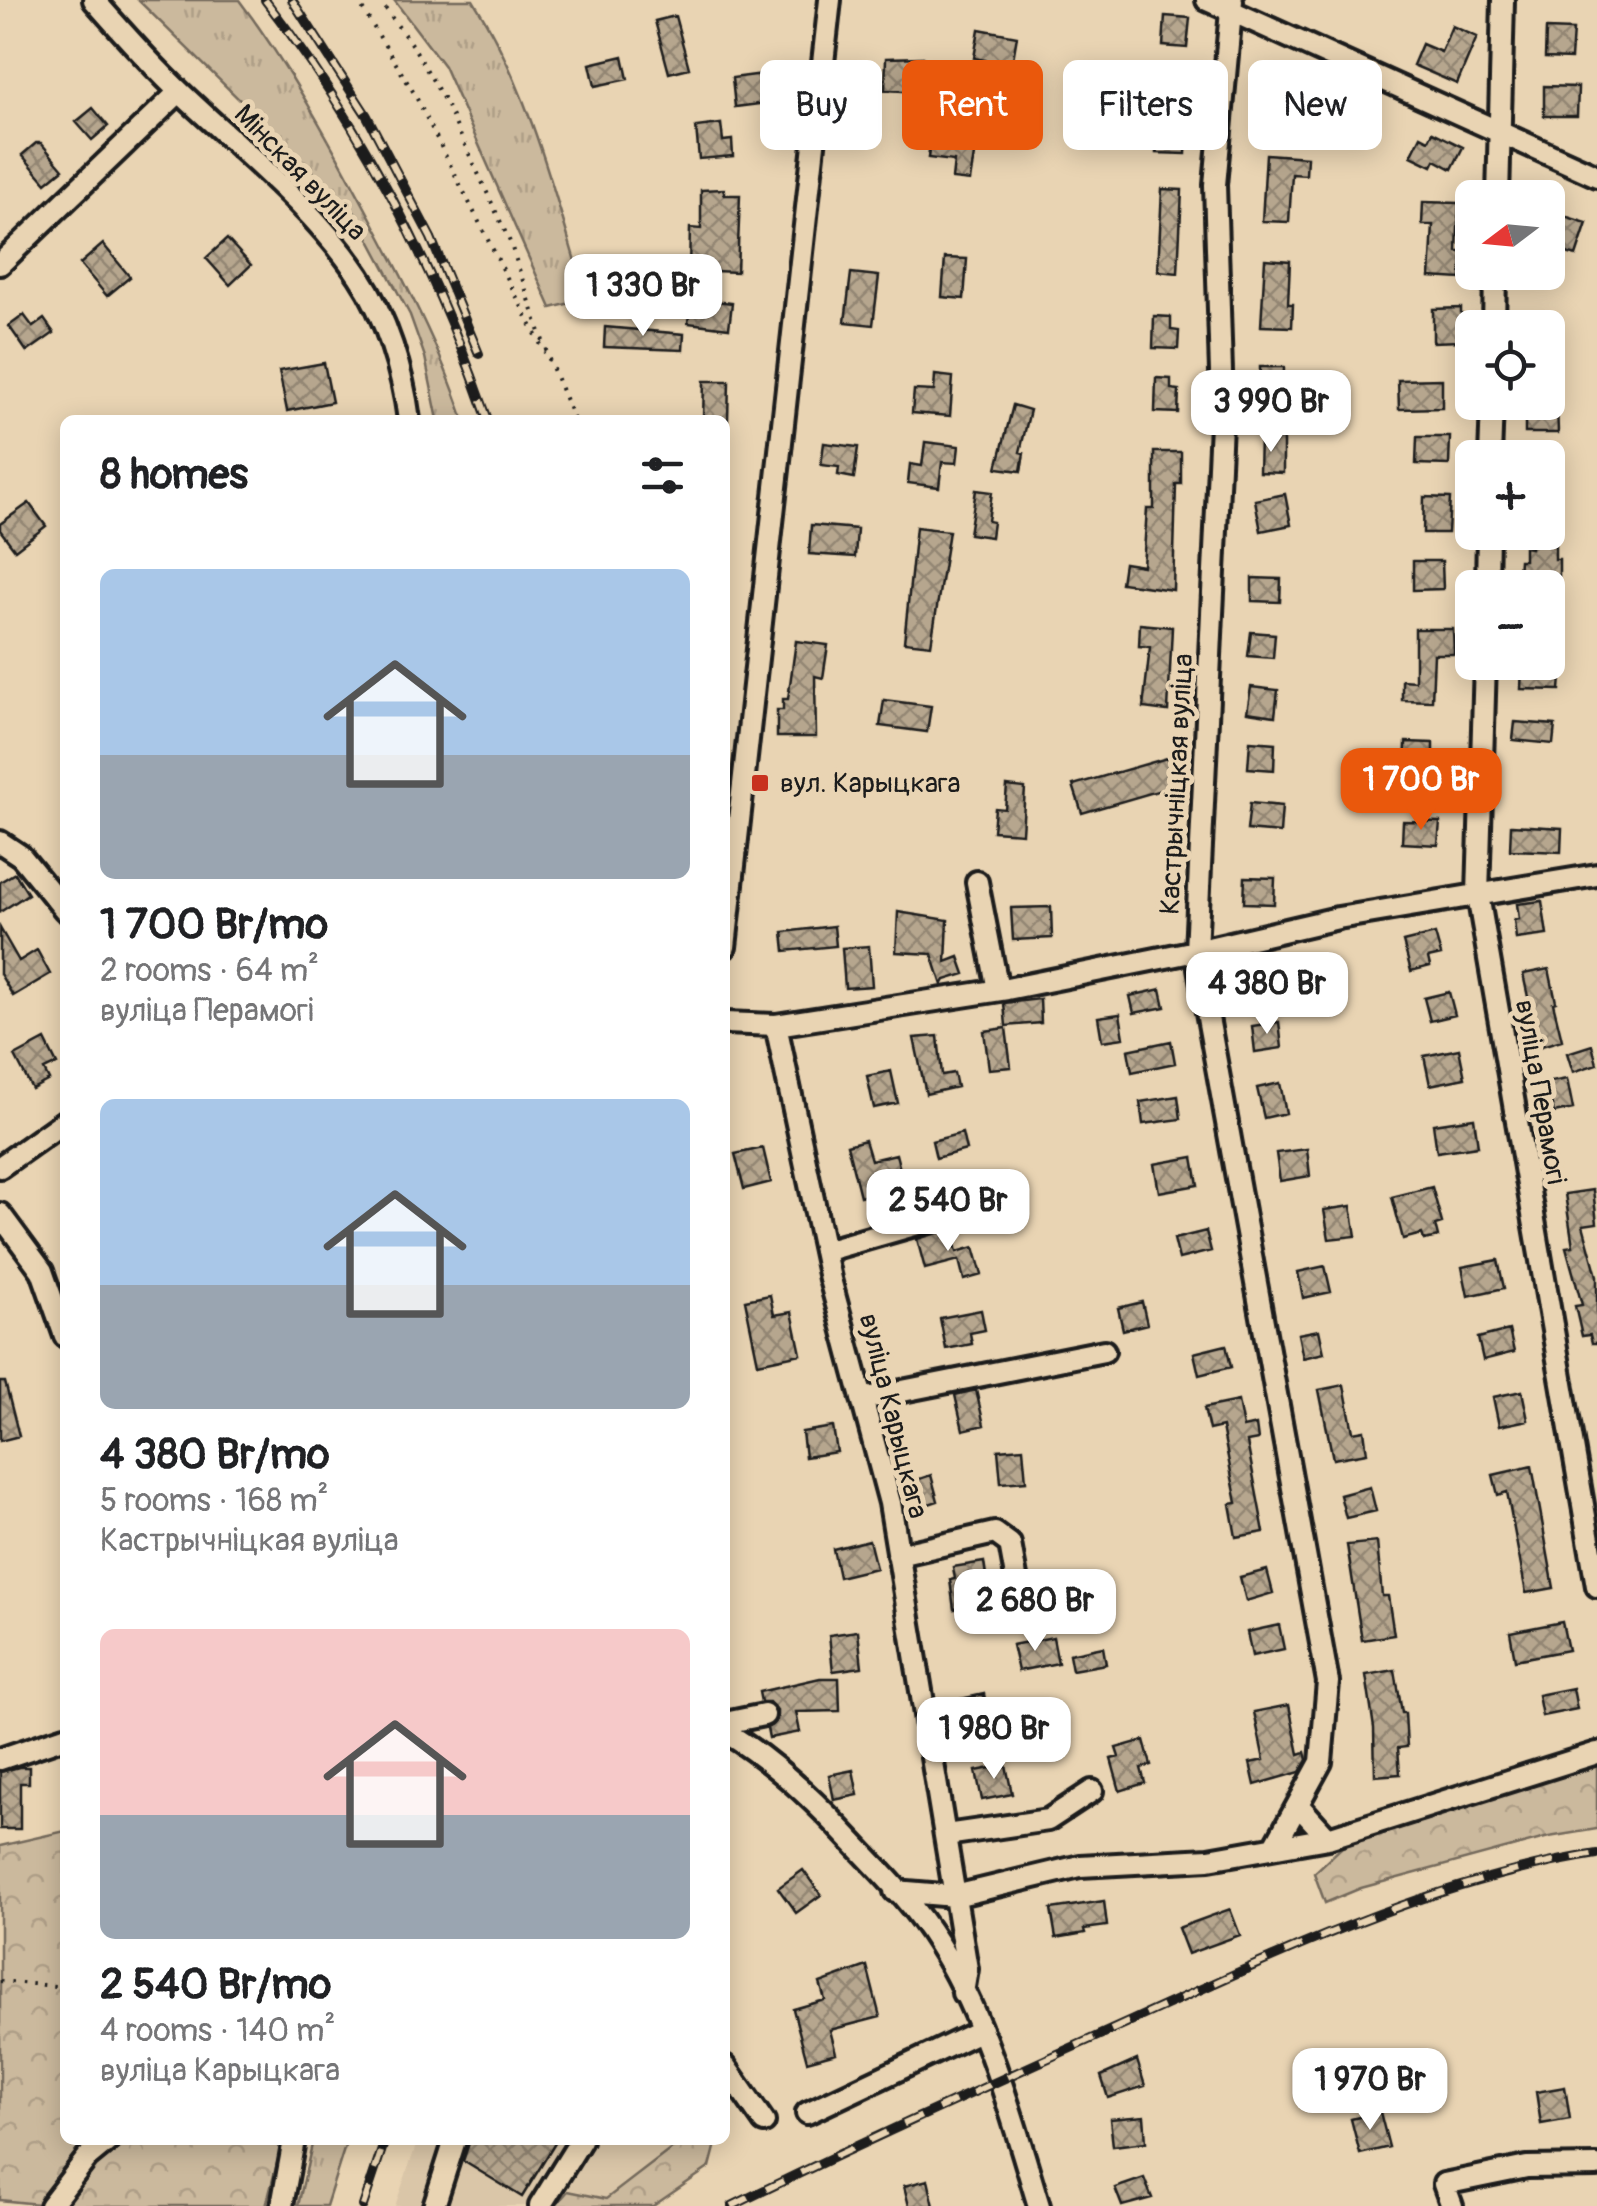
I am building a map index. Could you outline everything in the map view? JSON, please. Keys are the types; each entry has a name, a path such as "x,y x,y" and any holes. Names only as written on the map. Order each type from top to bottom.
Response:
{"street":[{"name":"Мінская вуліца","path":"94,0 179,92 277,182 359,276 385,330 408,415"},
{"path":"730,902 830,0"},
{"path":"1207,0 1232,5 1597,176"},
{"path":"1499,180 1503,0"},
{"name":"Кастрычніцкая вуліца","path":"1232,5 1215,185 1222,402 1196,951 1324,1650 1327,1721 1322,1762 1275,1846"},
{"path":"0,264 179,92"},
{"name":"вуліца Перамогі","path":"1484,680 1478,895 1597,1586"},
{"path":"0,842 21,856 60,904"},
{"path":"730,1023 776,1025 998,990 1338,918 1597,875"},
{"path":"977,882 998,990"},
{"name":"вуліца Карыцкага","path":"776,1025 824,1251 890,1503 968,1969 964,1993"},
{"path":"0,1167 60,1125"},
{"path":"0,1214 42,1271 60,1322"},
{"path":"824,1251 946,1216"},
{"path":"862,1399 1104,1351"},
{"path":"898,1556 996,1533 1010,1544 1020,1598"},
{"path":"730,1722 764,1715"},
{"name":"вуліца Карыцкага","path":"730,1735 766,1758 826,1814 938,1942 1002,2083 1040,2206"},
{"path":"0,1759 60,1738"},
{"path":"895,1891 954,1896 1080,1866 1209,1859 1328,1838 1597,1753"},
{"path":"946,1836 1048,1820 1092,1791"},
{"path":"1299,1806 1328,1838"},
{"path":"807,2113 980,2031"},
{"path":"730,2073 764,2122"},
{"path":"50,2206 87,2158 103,2145"},
{"path":"282,2206 293,2145"},
{"path":"434,2206 454,2145"},
{"path":"540,2206 578,2145"},
{"path":"1452,2206 1444,2184 1526,2167 1597,2166"}],"path":[{"path":"356,0 414,92 550,362 572,415"},
{"path":"380,0 416,51 461,136 524,276 550,362"},
{"path":"0,1981 60,1987"}],"shaded area":[{"path":"416,2145 674,2145 606,2198 567,2189 554,2206 395,2206"}],"green space":[{"path":"138,0 239,0 307,103 381,236 432,339 462,415 437,415 425,357 410,315 356,214"},
{"path":"394,0 473,0 526,108 586,299 551,308 444,66"},
{"path":"1597,1764 1597,1829 1549,1837 1361,1888 1325,1903 1314,1873 1342,1847"},
{"path":"60,1832 60,2145 282,2145 266,2206 58,2206 0,2200 0,1846"},
{"path":"312,2145 345,2145 326,2206 298,2206"},
{"path":"716,2145 710,2167 653,2206 555,2206 568,2191 606,2199 675,2146"}],"building":[{"path":"675,16 689,68 669,73 655,21"},
{"path":"1165,16 1190,18 1187,48 1163,46"},
{"path":"1452,26 1477,37 1457,84 1413,65 1422,44 1441,52"},
{"path":"979,29 1017,36 1013,60 974,58"},
{"path":"1546,29 1573,30 1571,59 1545,58"},
{"path":"623,56 628,79 595,86 590,64"},
{"path":"923,57 902,60 902,91 885,90 886,58"},
{"path":"760,74 760,104 735,107 732,78"},
{"path":"1544,86 1578,87 1577,116 1544,116"},
{"path":"93,108 108,126 92,140 76,122"},
{"path":"721,124 723,141 732,140 733,156 699,159 696,127"},
{"path":"1433,132 1463,147 1452,169 1435,160 1432,166 1411,156 1421,136 1429,140"},
{"path":"41,143 63,169 46,183 22,155"},
{"path":"929,150 975,150 970,181 952,179 954,161 928,158"},
{"path":"1156,150 1186,150 1186,154"},
{"path":"1266,154 1307,157 1306,175 1292,174 1289,222 1262,221"},
{"path":"724,189 724,195 740,195 737,272 689,270 690,228 701,229 701,190"},
{"path":"1162,189 1182,190 1178,273 1158,271"},
{"path":"1423,202 1455,203 1455,279 1430,277 1433,225 1422,225"},
{"path":"1565,216 1587,223 1576,256 1565,252"},
{"path":"227,239 251,265 230,285 206,258"},
{"path":"103,244 130,277 107,296 80,264"},
{"path":"945,258 967,259 964,299 942,297"},
{"path":"1265,259 1290,261 1288,304 1293,304 1292,327 1261,326"},
{"path":"851,273 879,276 873,325 845,322"},
{"path":"691,298 732,303 729,328 688,323"},
{"path":"1461,308 1455,310 1455,341 1433,342 1433,309"},
{"path":"24,315 33,327 44,319 54,333 27,352 9,326"},
{"path":"1154,316 1171,317 1171,330 1179,331 1178,349 1153,348"},
{"path":"605,327 684,334 683,350 604,347"},
{"path":"324,363 332,402 287,411 279,371"},
{"path":"1260,367 1284,367 1283,400 1260,399"},
{"path":"935,375 953,377 950,416 912,413 914,390 934,391"},
{"path":"1156,378 1171,379 1171,389 1179,390 1178,413 1155,412"},
{"path":"1442,379 1442,408 1399,409 1398,380"},
{"path":"704,381 729,381 728,415 703,415"},
{"path":"1013,405 1030,410 1020,452 1024,453 1021,471 997,468"},
{"path":"1525,420 1558,420 1558,433 1525,433"},
{"path":"1417,437 1450,437 1449,465 1416,464"},
{"path":"1260,438 1283,438 1283,473 1259,472"},
{"path":"925,442 959,446 957,463 942,462 939,487 908,483 910,464 922,466"},
{"path":"824,443 858,447 854,478 838,475 839,467 821,465"},
{"path":"1154,452 1181,452 1181,484 1176,484 1173,590 1121,583 1124,563 1143,566 1147,509 1154,509"},
{"path":"976,490 992,492 988,521 993,522 991,537 969,534"},
{"path":"1285,494 1291,525 1261,531 1255,500"},
{"path":"1424,497 1450,498 1448,533 1423,533"},
{"path":"29,503 46,526 15,550 0,524"},
{"path":"811,525 857,529 855,557 809,554"},
{"path":"916,527 949,531 931,645 904,642"},
{"path":"1524,550 1555,550 1559,570 1518,570 1519,560 1524,560"},
{"path":"1413,561 1442,561 1443,589 1413,590"},
{"path":"1252,578 1281,579 1280,602 1252,601"},
{"path":"1140,624 1172,627 1168,711 1143,708 1150,647 1139,646"},
{"path":"1415,629 1453,629 1454,654 1434,654 1432,701 1402,700 1402,680 1415,681"},
{"path":"1251,632 1275,634 1273,658 1248,656"},
{"path":"796,641 828,645 823,678 815,676 816,737 777,737 777,710 783,710 783,699 788,699"},
{"path":"1521,680 1561,680 1560,690 1521,689"},
{"path":"1251,687 1278,690 1275,716 1247,712"},
{"path":"884,700 931,706 927,732 880,726"},
{"path":"1515,722 1555,725 1553,744 1513,740"},
{"path":"1250,741 1275,743 1274,770 1248,768"},
{"path":"1406,742 1433,743 1433,776 1405,776"},
{"path":"1167,758 1175,786 1082,813 1073,785"},
{"path":"1007,786 1025,788 1022,833 993,831 995,808 1005,809"},
{"path":"1250,803 1282,806 1280,833 1247,830"},
{"path":"1403,821 1440,822 1438,845 1402,843"},
{"path":"1511,825 1562,828 1561,852 1510,850"},
{"path":"15,873 28,894 0,912 0,882"},
{"path":"1245,877 1275,878 1274,904 1244,903"},
{"path":"1542,901 1547,935 1516,939 1517,904"},
{"path":"1051,907 1052,938 1013,940 1011,908"},
{"path":"898,912 948,920 946,962 959,957 965,974 945,980 942,985 932,954 896,952"},
{"path":"834,926 836,946 785,951 783,932"},
{"path":"0,928 19,961 37,950 50,974 13,996 0,974"},
{"path":"1435,934 1441,955 1428,958 1430,966 1411,971 1403,942"},
{"path":"869,946 872,986 845,988 842,948"},
{"path":"1260,960 1266,993 1244,998 1237,965"},
{"path":"1549,969 1562,1040 1535,1048 1523,974"},
{"path":"1161,989 1165,1007 1134,1013 1130,996"},
{"path":"1449,992 1455,1015 1430,1021 1424,998"},
{"path":"1040,999 1041,1023 1006,1026 1004,1003"},
{"path":"1120,1014 1124,1038 1102,1041 1098,1017"},
{"path":"1279,1022 1282,1048 1255,1052 1252,1026"},
{"path":"1006,1028 1011,1067 989,1069 984,1031"},
{"path":"938,1036 942,1075 954,1073 957,1087 926,1094 914,1038"},
{"path":"45,1040 57,1064 44,1070 49,1080 32,1089 15,1056"},
{"path":"1171,1041 1175,1063 1132,1072 1128,1050"},
{"path":"1592,1045 1597,1064 1573,1072 1567,1053"},
{"path":"1459,1049 1465,1078 1430,1085 1424,1056"},
{"path":"891,1071 898,1103 874,1108 867,1076"},
{"path":"1567,1079 1573,1109 1554,1113 1550,1097 1544,1099 1540,1084"},
{"path":"1280,1083 1286,1113 1264,1118 1257,1088"},
{"path":"1178,1096 1181,1119 1143,1124 1140,1102"},
{"path":"1474,1118 1478,1146 1437,1152 1433,1124"},
{"path":"962,1133 966,1150 936,1158 932,1141"},
{"path":"865,1140 871,1160 896,1154 904,1185 860,1196 847,1145"},
{"path":"763,1148 771,1182 744,1189 735,1154"},
{"path":"1307,1149 1310,1176 1280,1181 1276,1153"},
{"path":"1193,1157 1198,1185 1159,1192 1154,1164"},
{"path":"1432,1187 1442,1223 1435,1225 1438,1237 1424,1240 1422,1234 1403,1239 1392,1197"},
{"path":"1593,1190 1597,1223 1583,1225 1597,1276 1597,1343 1592,1343 1590,1335 1582,1336 1575,1306 1582,1305 1566,1247 1573,1246 1565,1194"},
{"path":"1351,1206 1356,1236 1329,1239 1324,1210"},
{"path":"951,1229 957,1252 974,1247 982,1275 964,1280 959,1260 925,1269 917,1239"},
{"path":"1206,1231 1211,1251 1179,1259 1174,1239"},
{"path":"1498,1260 1504,1288 1468,1296 1462,1267"},
{"path":"1325,1266 1331,1292 1303,1298 1298,1272"},
{"path":"770,1295 774,1315 792,1312 801,1354 758,1363 745,1300"},
{"path":"1142,1302 1147,1324 1123,1330 1118,1308"},
{"path":"981,1310 985,1330 970,1333 972,1344 946,1349 940,1318"},
{"path":"1319,1330 1324,1353 1303,1358 1298,1334"},
{"path":"1509,1330 1514,1352 1483,1360 1478,1338"},
{"path":"1226,1345 1231,1367 1199,1375 1194,1353"},
{"path":"0,1382 5,1382 19,1436 0,1441"},
{"path":"1344,1385 1353,1432 1364,1430 1367,1453 1333,1459 1319,1390"},
{"path":"976,1390 984,1425 963,1430 955,1395"},
{"path":"1522,1391 1528,1420 1499,1426 1493,1397"},
{"path":"1238,1401 1243,1428 1256,1425 1258,1440 1247,1442 1264,1532 1236,1537 1230,1504 1237,1503 1222,1427 1209,1430 1204,1408"},
{"path":"833,1427 837,1452 805,1457 802,1432"},
{"path":"1023,1448 1026,1481 1001,1483 998,1450"},
{"path":"1532,1466 1554,1588 1526,1593 1507,1492 1498,1495 1493,1475"},
{"path":"931,1475 938,1501 920,1507 913,1481"},
{"path":"1370,1487 1376,1511 1346,1518 1340,1495"},
{"path":"869,1540 876,1568 839,1577 833,1549"},
{"path":"1377,1542 1382,1596 1388,1596 1394,1635 1362,1640 1347,1545"},
{"path":"984,1562 990,1604 954,1609 950,1580 955,1579 953,1567"},
{"path":"1267,1570 1273,1593 1246,1601 1240,1577"},
{"path":"1562,1622 1568,1650 1515,1660 1510,1632"},
{"path":"1279,1625 1284,1649 1252,1656 1247,1632"},
{"path":"858,1631 862,1667 833,1671 829,1635"},
{"path":"1053,1637 1058,1663 1018,1671 1012,1645"},
{"path":"1103,1647 1106,1664 1072,1670 1069,1654"},
{"path":"1395,1670 1405,1713 1407,1747 1398,1748 1400,1774 1375,1776 1374,1728 1366,1675"},
{"path":"820,1678 839,1678 840,1711 796,1712 800,1732 769,1738 767,1728 777,1720 777,1711 769,1702 761,1702 759,1692"},
{"path":"1573,1688 1577,1709 1542,1716 1538,1695"},
{"path":"984,1694 988,1717 951,1724 947,1702"},
{"path":"1289,1705 1299,1754 1305,1752 1307,1760 1300,1772 1255,1785 1250,1763 1264,1760 1254,1712"},
{"path":"1144,1740 1151,1765 1141,1768 1145,1783 1120,1791 1111,1759 1119,1757 1116,1748"},
{"path":"1006,1765 1012,1794 982,1800 976,1771"},
{"path":"29,1767 29,1783 20,1783 20,1829 0,1829 0,1772"},
{"path":"853,1770 858,1795 834,1800 829,1775"},
{"path":"803,1870 821,1895 796,1913 778,1888"},
{"path":"1104,1901 1107,1926 1056,1938 1051,1909"},
{"path":"1230,1909 1240,1935 1188,1954 1178,1928"},
{"path":"867,1966 880,2017 830,2030 836,2053 807,2061 793,2009 825,2000 820,1983"},
{"path":"1137,2060 1145,2086 1108,2098 1101,2076"},
{"path":"1565,2087 1570,2119 1541,2124 1536,2092"},
{"path":"1380,2112 1389,2147 1360,2154 1351,2119"},
{"path":"1144,2116 1146,2142 1113,2146 1110,2119"},
{"path":"468,2145 554,2145 522,2197 463,2161"},
{"path":"1144,2178 1152,2198 1122,2206 1115,2188"},
{"path":"928,2180 934,2206 909,2206 904,2186"}],"railway":[{"path":"265,0 333,97 393,201 445,309 486,415"},
{"path":"292,0 367,116 431,238 479,354"},
{"path":"732,2206 931,2112 1360,1921 1477,1881 1597,1854"},
{"path":"363,2206 383,2145"}],"place":[{"name":"вул. Карыцкага","path":"760,783"}]}
